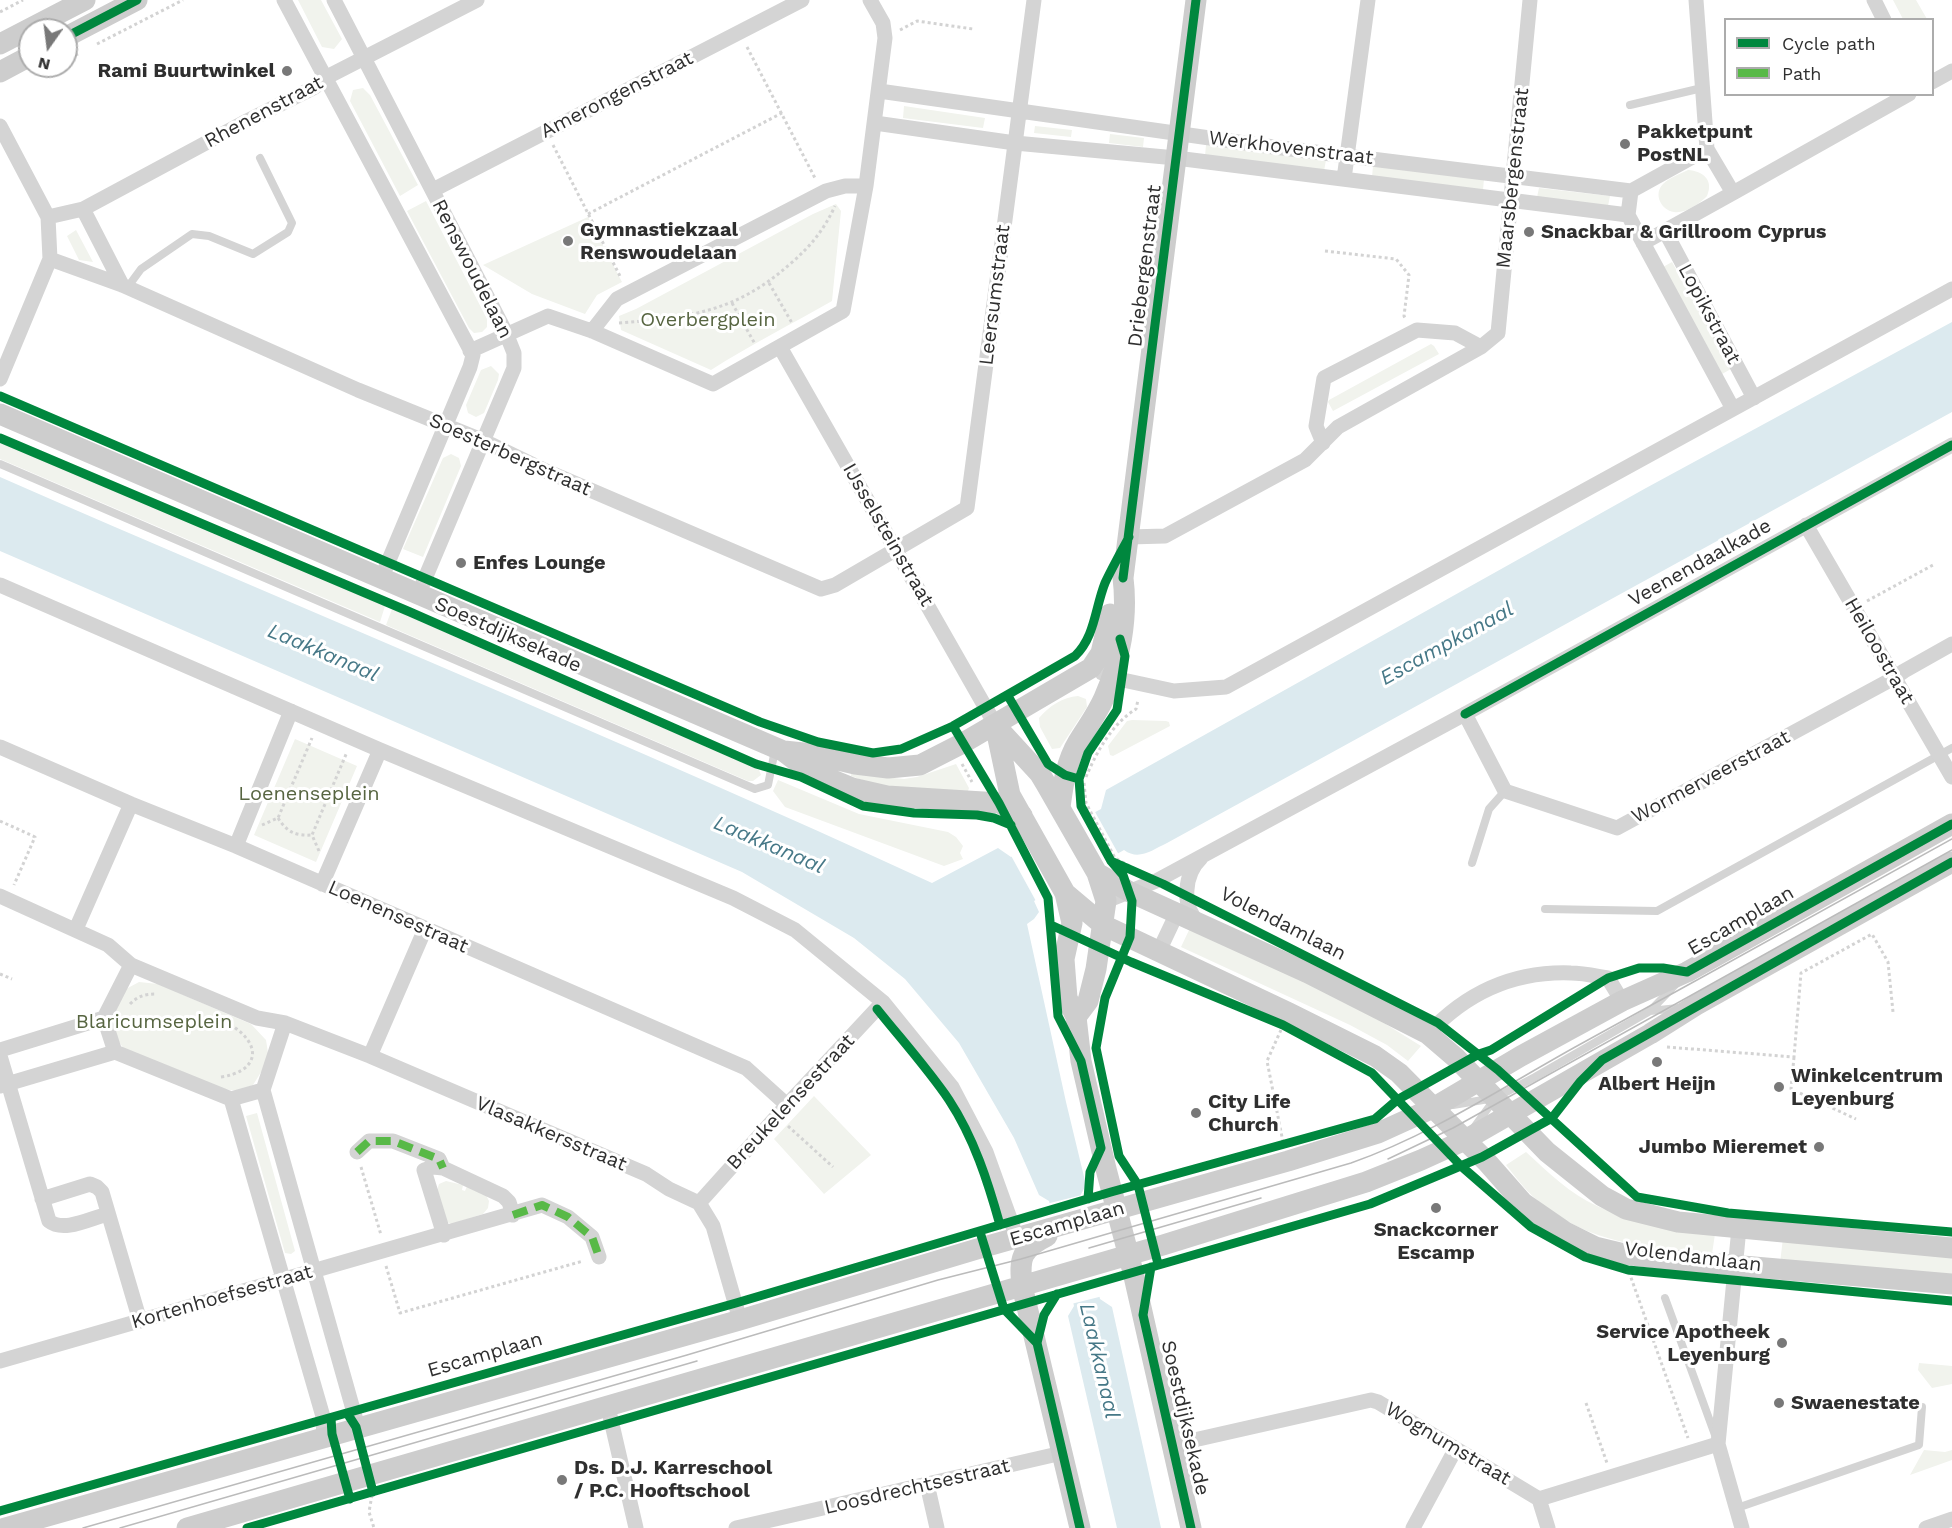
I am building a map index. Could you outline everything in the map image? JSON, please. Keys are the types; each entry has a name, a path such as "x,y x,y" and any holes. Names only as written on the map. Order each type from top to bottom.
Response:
{"street":[{"path":"0,44 85,0"},
{"path":"78,31 137,0"},
{"name":"Renswoudelaan","path":"285,0 473,355 446,426 381,579"},
{"name":"Renswoudelaan","path":"334,0 506,333 514,353 514,368 418,595"},
{"name":"Rhenenstraat","path":"48,217 83,208 477,0"},
{"name":"Amerongenstraat","path":"433,190 802,0"},
{"path":"470,351 548,316 597,325 713,384 843,310 866,186 885,38 883,23 870,0"},
{"name":"Leersumstraat","path":"896,549 967,508 1034,0"},
{"name":"Driebergenstraat","path":"1111,676 1126,602 1123,578 1196,0"},
{"path":"1344,179 1368,0"},
{"name":"Maarsbergenstraat","path":"1129,537 1165,536 1305,460 1338,427 1481,347 1498,333 1515,176 1530,0"},
{"path":"1696,0 1707,149 1733,193"},
{"path":"1874,0 1883,18"},
{"path":"0,72 18,62"},
{"path":"1934,81 1952,71"},
{"name":"Werkhovenstraat","path":"879,91 1348,156 1631,191"},
{"path":"1643,243 1905,96"},
{"name":"Werkhovenstraat","path":"875,123 1015,143 1176,158 1628,215"},
{"path":"0,126 48,217 50,259 0,379"},
{"path":"1628,215 1631,191 1707,149"},
{"path":"597,325 617,299 822,193 845,186 866,186"},
{"path":"83,208 125,287"},
{"name":"Lopikstraat","path":"1628,215 1733,409"},
{"name":"Lopikstraat","path":"1665,231 1754,398"},
{"name":"Soesterbergstraat","path":"50,259 125,287 821,589 835,585 896,549"},
{"path":"1076,1017 1088,1001 1096,969 1106,901 1106,864 1073,808 995,724 1091,668 1111,676 1174,691 1226,687 1952,289"},
{"path":"1323,442 1316,426 1324,378 1417,330 1455,333 1481,347"},
{"name":"IJsselsteinstraat","path":"780,347 995,724"},
{"name":"Soestdijksekade","path":"0,414 779,749 808,770 852,788 887,796 999,803 1027,824"},
{"name":"Veenendaalkade","path":"1106,901 1156,881 1465,714 1952,445"},
{"name":"Heiloostraat","path":"1806,525 1894,678 1946,751 1952,777"},
{"name":"Driebergenstraat","path":"1091,668 1101,653 1113,598 1123,578"},
{"path":"0,585 380,750 733,898 795,930 883,1002 952,1087 986,1152 1017,1238"},
{"name":"Wormerveerstraat","path":"1505,791 1617,828 1894,678 1952,644"},
{"path":"1073,808 1072,777 1077,743 1092,722 1104,698 1111,676"},
{"path":"238,840 291,711"},
{"path":"1465,714 1505,791"},
{"name":"Soestdijksekade","path":"779,749 888,768 920,765 995,724 1010,795 1064,891 1072,922 1064,959 1067,998 1076,1017 1082,1061 1191,1528"},
{"name":"Loenensestraat","path":"0,747 131,804 238,840 325,878 424,929 746,1068 782,1110"},
{"path":"325,878 380,750"},
{"path":"76,929 131,804"},
{"name":"Escamplaan","path":"5,1528 740,1320 1017,1238 1051,1232 1087,1219 1378,1133 1433,1108 1622,1001 1687,972 1952,824"},
{"name":"Veenendaalkade","path":"1182,904 1191,871 1205,854"},
{"name":"Escamplaan","path":"187,1528 375,1485 608,1407 1128,1255 1366,1182 1465,1140 1502,1106 1650,1034 1696,1005 1952,862"},
{"name":"Volendamlaan","path":"1106,864 1130,892 1182,904 1202,924 1308,973 1428,1034 1456,1058 1547,1152 1602,1196 1626,1209 1678,1222 1952,1248"},
{"name":"Soestdijksekade","path":"1064,891 1103,925"},
{"path":"4,898 108,945 131,965 257,1018 285,1023 263,1090 358,1427"},
{"path":"1159,951 1182,904"},
{"name":"Volendamlaan","path":"1103,925 1375,1056 1399,1073 1523,1203 1565,1232 1595,1247 1624,1254 1735,1266 1952,1284"},
{"path":"370,1056 424,929"},
{"path":"115,1053 104,1018 131,965"},
{"path":"1428,1034 1438,1023 1477,993 1522,976 1574,973 1608,978 1622,1001"},
{"name":"Breukelensestraat","path":"699,1203 883,1002"},
{"path":"0,1050 104,1018"},
{"name":"Vlasakkersstraat","path":"285,1023 370,1056 646,1174 669,1190 699,1203"},
{"path":"4,1085 115,1053 231,1099 263,1090"},
{"path":"0,1056 4,1085 49,1221 60,1226 108,1214"},
{"path":"231,1099 324,1420 323,1437"},
{"path":"357,1152 369,1141 393,1141 439,1159 443,1168"},
{"path":"444,1235 424,1170 433,1167 443,1168 503,1196 509,1203 513,1215"},
{"path":"42,1198 90,1184 98,1187 102,1192 140,1321"},
{"path":"699,1203 713,1226 740,1320"},
{"name":"Kortenhoefsestraat","path":"0,1360 444,1235 542,1205 568,1217 592,1237 598,1257"},
{"path":"1739,1228 1718,1444 1742,1528"},
{"path":"1051,1232 1036,1241 1021,1259 1022,1286 1080,1528"},
{"name":"Wognumstraat","path":"1172,1445 1371,1400 1378,1402 1539,1499"},
{"path":"608,1407 636,1528"},
{"path":"1548,1528 1539,1499 1718,1444"},
{"path":"1413,1528 1455,1450"},
{"name":"Loosdrechtsestraat","path":"736,1528 766,1525 1062,1453"},
{"path":"927,1484 937,1528"},
{"path":"1929,1528 1952,1519"}],"lane":[{"path":"1629,105 1702,88"},
{"path":"125,287 141,269 192,234 209,236 253,254 288,232 291,223 260,158"},
{"path":"0,464 754,789 768,785 779,749"},
{"path":"1545,909 1657,911 1946,751"},
{"path":"1472,863 1489,809 1505,791"},
{"name":"Escamplaan","path":"1433,1108 1502,1106 1650,1011 1687,972"},
{"name":"Escamplaan","path":"1650,1011 1696,1005"},
{"path":"1665,1298 1718,1444"},
{"path":"1737,1508 1919,1445 1922,1407"}],"path":[{"path":"0,12 23,0"},
{"path":"95,45 183,0"},
{"path":"885,38 917,21 973,29"},
{"path":"740,32 822,193"},
{"path":"78,54 86,50"},
{"path":"588,214 782,113"},
{"path":"546,132 629,293"},
{"path":"597,325 658,320 704,312 732,303 770,283 815,241 845,186"},
{"path":"1325,251 1396,259 1409,275 1404,316 1411,333"},
{"path":"770,283 798,335"},
{"path":"732,303 762,356"},
{"path":"1867,601 1933,565"},
{"path":"1073,808 1095,756 1122,718 1136,710 1141,684"},
{"path":"1117,710 1072,777 1073,808 1106,864 1123,875 1130,892"},
{"path":"238,840 278,818 318,723"},
{"path":"325,878 312,835 354,738"},
{"path":"952,748 974,786 976,801"},
{"path":"278,818 284,828 293,834 312,835"},
{"path":"0,821 35,837 4,898"},
{"path":"1106,864 1156,881"},
{"path":"1856,1119 1791,1089 1802,973 1872,934 1888,962 1893,1012"},
{"path":"0,974 12,980"},
{"path":"127,1006 136,998 147,994 159,994"},
{"path":"1272,1020 1293,1030"},
{"path":"213,1076 235,1075 245,1069 252,1058 252,1047 244,1034 228,1023"},
{"path":"1283,1025 1267,1061 1284,1145"},
{"path":"1667,1047 1794,1058"},
{"path":"782,1110 833,1167"},
{"path":"1273,1148 1295,1142"},
{"path":"357,1152 400,1313 598,1257"},
{"path":"1628,1270 1693,1452"},
{"path":"1586,1403 1611,1476"},
{"path":"361,1496 375,1485"},
{"path":"374,1528 369,1512 375,1485"}],"green space":[{"path":"298,0 321,0 342,39 334,49 322,47"},
{"path":"1893,0 1916,0 1926,18 1902,18"},
{"path":"363,88 370,95 418,185 400,196 350,101 353,90"},
{"path":"904,106 985,118 983,128 903,118"},
{"path":"1035,126 1072,130 1071,137 1034,133"},
{"path":"1110,134 1144,138 1143,147 1109,143"},
{"path":"1206,145 1326,160 1324,171 1205,156"},
{"path":"1373,166 1484,179 1483,190 1372,177"},
{"path":"1688,170 1706,177 1709,185 1707,196 1687,210 1669,211 1660,201 1660,188 1668,180"},
{"path":"1539,188 1610,196 1608,206 1537,197"},
{"path":"426,201 487,319 487,327 482,332 474,333 469,328 407,211"},
{"name":"Overbergplein","path":"836,204 841,211 832,301 711,370 621,330 619,316"},
{"name":"Gymnastiekzaal Renswoudelaan","path":"588,217 622,282 597,295 585,314 532,294 483,265"},
{"path":"76,230 93,262 79,260 67,236"},
{"path":"1672,262 1731,369 1722,374 1663,267"},
{"path":"1431,344 1439,354 1333,411 1329,400"},
{"path":"491,366 499,374 498,380 484,413 476,417 468,413 466,405 481,370"},
{"path":"0,440 385,606 380,622 0,459"},
{"path":"451,454 459,458 461,466 423,557 403,549 443,458"},
{"path":"392,609 759,770 761,775 753,781 748,781 386,625"},
{"path":"1078,696 1086,699 1087,707 1060,748 1052,749 1040,727 1039,718 1057,703"},
{"path":"1127,721 1166,721 1170,726 1113,756 1110,755 1108,746"},
{"name":"Loenenseplein","path":"295,739 357,766 316,862 254,835"},
{"path":"956,764 969,788 968,791 895,787 851,776 851,774 904,779"},
{"path":"778,780 859,814 948,832 956,837 963,846 960,853 963,859 944,866 785,807 773,791"},
{"path":"1190,928 1355,1005 1421,1046 1408,1061 1387,1045 1350,1025 1181,947"},
{"name":"Blaricumseplein","path":"139,982 158,984 251,1024 266,1040 268,1053 263,1069 253,1085 239,1091 222,1089 124,1049 112,1032 108,1018 126,989"},
{"path":"814,1096 871,1155 824,1194 774,1139"},
{"path":"257,1113 295,1251 291,1254 285,1253 246,1116"},
{"path":"1526,1152 1568,1189 1597,1206 1640,1221 1715,1234 1712,1254 1619,1241 1598,1235 1556,1215 1524,1187 1506,1165"},
{"path":"446,1181 463,1185 462,1190 465,1191 467,1186 486,1195 489,1201 488,1208 483,1214 451,1224 447,1222 437,1190 439,1184"},
{"path":"1783,1238 1952,1254 1952,1277 1780,1263"},
{"path":"1919,1363 1952,1366 1952,1384 1932,1388 1918,1370"},
{"path":"1924,1450 1945,1452 1952,1450 1952,1460 1910,1475"}],"water":[{"path":"1952,322 1952,412 1167,843 1151,851 1135,855 1124,850 1034,901 1039,912 1027,924 1086,1185 1079,1198 1100,1299 1112,1307 1161,1528 1117,1528 1068,1316 1074,1306 1049,1201 1039,1195 1014,1138 959,1043 905,979 854,938 742,872 0,551 0,477 584,728 932,883 998,848 1011,857 1101,809 1106,790 1646,488"}],"pier":[{"path":"1094,810 1119,855 1037,903 1009,852 1011,854"},
{"path":"1082,1195 1103,1296 1071,1304 1046,1204"}],"tram line":[{"path":"83,1528 687,1355 938,1280 1021,1259 1351,1163 1381,1152 1466,1109 1952,839"},
{"path":"1388,1159 1453,1128 1952,850"},
{"path":"1089,1248 1261,1198"},
{"path":"120,1528 697,1361"}],"marked path":[{"path":"357,1152 369,1141 393,1141 439,1159 443,1168"},
{"path":"513,1215 542,1205 568,1217 592,1237 599,1257"}],"cycle path":[{"path":"78,31 137,0"},
{"path":"1123,578 1196,0"},
{"path":"0,396 760,722 818,742 873,753 901,749 953,726 1075,656 1087,640 1105,583 1129,537"},
{"path":"0,438 410,612 756,764 801,777 863,806 914,813 977,815 994,818 1011,825"},
{"path":"1465,714 1952,445"},
{"path":"1120,639 1125,656 1117,710 1088,753 1079,779 1081,806 1111,861 1123,875 1132,901 1130,937 1105,998 1096,1048 1119,1156 1138,1185 1158,1264"},
{"path":"1008,696 1048,764 1065,775 1079,779"},
{"path":"953,726 999,803 1048,898 1058,1016 1081,1061 1101,1148 1090,1172 1088,1199"},
{"path":"0,1511 736,1303 1111,1192 1375,1119 1397,1100 1479,1054 1491,1050 1608,978 1639,968 1663,968 1687,972 1952,824"},
{"path":"1111,861 1163,884 1438,1023 1498,1070 1637,1197 1728,1213 1952,1232"},
{"path":"247,1528 1370,1204 1482,1157 1552,1118 1580,1082 1602,1060 1952,862"},
{"path":"1051,925 1131,962 1283,1025 1372,1073 1461,1166 1531,1227 1585,1257 1628,1270 1952,1301"},
{"path":"877,1009 932,1077 958,1115 979,1161 1000,1225"},
{"path":"980,1232 1004,1309 1037,1343"},
{"path":"1151,1267 1143,1315 1191,1528"},
{"path":"1057,1294 1044,1315 1037,1343 1080,1528"},
{"path":"347,1413 356,1427 373,1492"},
{"path":"331,1418 332,1434 350,1499"}],"place":[{"name":"Rami Buurtwinkel","path":"287,71"},
{"name":"Pakketpunt PostNL","path":"1625,144"},
{"name":"Snackbar & Grillroom Cyprus","path":"1529,232"},
{"name":"Gymnastiekzaal Renswoudelaan","path":"568,241"},
{"name":"Enfes Lounge","path":"461,563"},
{"name":"Albert Heijn","path":"1657,1062"},
{"name":"Winkelcentrum Leyenburg","path":"1779,1087"},
{"name":"City Life Church","path":"1196,1113"},
{"name":"Jumbo Mieremet","path":"1819,1147"},
{"name":"Snackcorner Escamp","path":"1436,1208"},
{"name":"Service Apotheek Leyenburg","path":"1782,1343"},
{"name":"Swaenestate","path":"1779,1403"},
{"name":"Ds. D.J. Karreschool / P.C. Hooftschool","path":"562,1480"}],"water label":[{"name":"Escampkanaal","path":"1447,644"},
{"name":"Laakkanaal","path":"323,653"},
{"name":"Laakkanaal","path":"769,845"},
{"name":"Laakkanaal","path":"1099,1361"}]}
